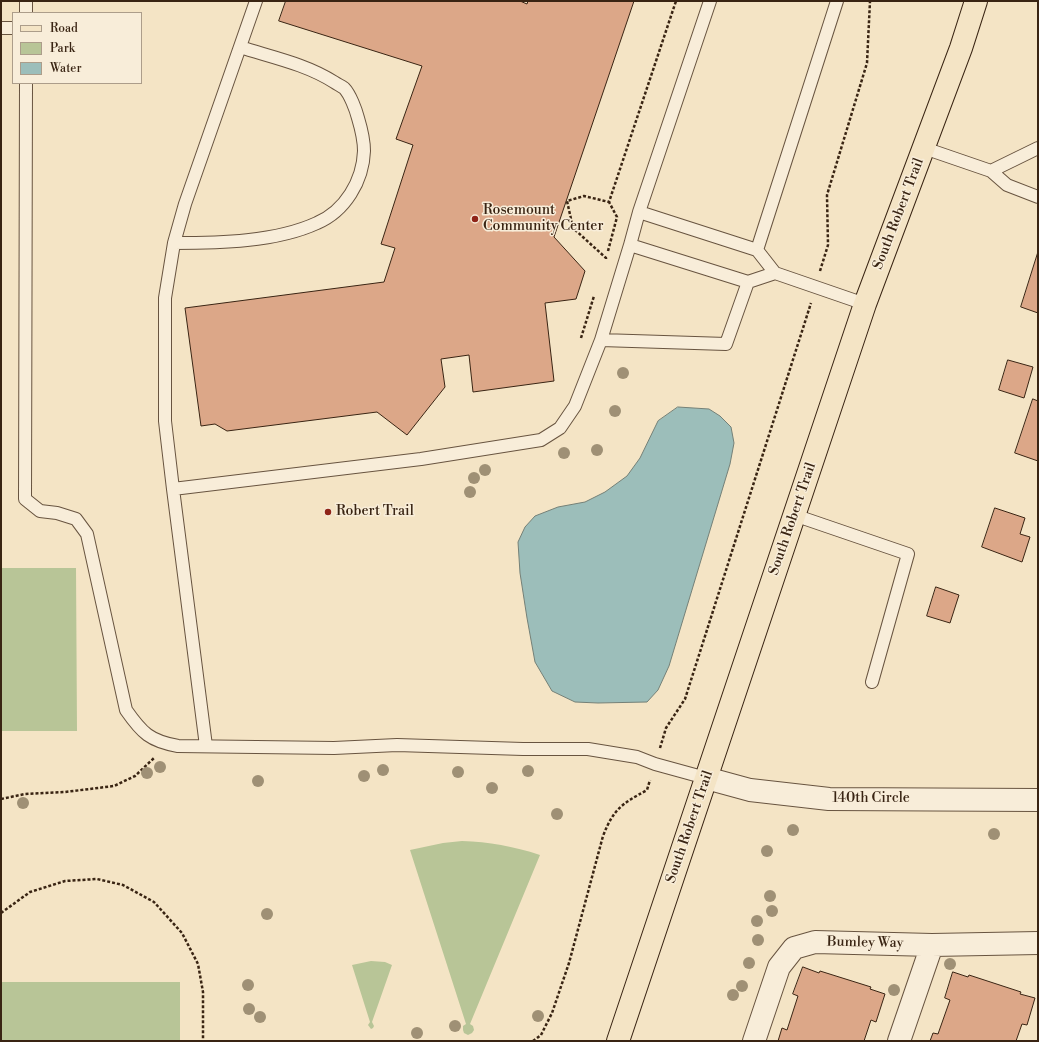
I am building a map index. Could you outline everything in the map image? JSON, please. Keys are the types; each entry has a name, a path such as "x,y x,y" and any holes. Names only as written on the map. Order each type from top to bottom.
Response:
{"main road":[{"name":"South Robert Trail","path":"618,1041 865,304 961,48 976,1"}],"street":[{"name":"140th Circle","path":"706,778 750,790 829,799 1038,800"},
{"name":"Bumley Way","path":"754,1041 779,967 794,948 814,942 932,945 1038,943"},
{"path":"899,1041 932,945"}],"lane":[{"path":"26,1 26,12"},
{"path":"206,746 165,421 165,298 174,243 256,1"},
{"path":"173,489 422,459 541,440 560,428 575,406 601,340 640,212 710,1"},
{"path":"757,250 837,1"},
{"path":"1,28 12,28"},
{"path":"174,243 213,243 249,240 293,232 318,223 337,211 350,194 362,170 364,149 360,128 355,108 345,89 326,77 305,68 240,47"},
{"path":"26,84 26,499 40,512 57,513 76,519 87,534 126,710 138,728 150,737 165,744 178,746 334,748 397,745 523,749 588,749 637,758 706,778"},
{"path":"924,148 991,171 1007,185 1038,197"},
{"path":"991,171 1038,148"},
{"path":"640,212 757,250 775,273 865,304"},
{"path":"630,245 748,282 775,273"},
{"path":"601,340 726,344 748,282"},
{"path":"794,515 908,554 872,682"}],"path":[{"path":"604,265 617,217 609,202 676,1"},
{"path":"533,1041 541,1035 552,1013 569,963 603,836 609,819 623,804 647,790 666,728 685,699 828,245 827,195 867,63 870,1"},
{"path":"606,258 573,228 567,201 584,196 609,202"},
{"path":"581,338 595,294"},
{"path":"1,799 25,794 65,792 114,786 135,776 155,758 165,744"},
{"path":"1,914 30,892 73,880 97,879 123,885 154,902 182,933 198,964 203,992 203,1041"}],"green space":[{"path":"1,568 76,568 77,731 1,731"},
{"path":"462,841 501,845 540,855 470,1024 473,1026 474,1030 468,1035 464,1033 463,1030 463,1026 466,1024 410,850 443,843"},
{"path":"371,961 385,962 392,965 372,1022 374,1026 371,1029 368,1025 370,1022 352,965"},
{"path":"1,982 180,982 180,1041 1,1041"}],"water":[{"path":"678,407 709,409 720,416 731,427 734,443 730,464 669,666 658,690 647,702 575,702 552,691 535,662 520,573 518,542 525,527 535,516 558,507 585,502 605,492 627,476 640,458 658,421"}],"building":[{"name":"Rosemount Community Center","path":"286,1 520,1 527,4 528,1 634,1 554,237 585,271 576,299 545,303 554,381 473,392 469,355 441,359 445,387 407,435 377,412 227,431 215,424 201,426 185,308 384,282 395,248 381,244 413,145 396,139 422,66 279,21"},
{"path":"1038,252 1038,313 1021,307"},
{"path":"1008,360 1033,367 1024,398 999,390"},
{"path":"1033,399 1038,401 1038,461 1015,453"},
{"path":"995,508 1025,518 1020,534 1030,537 1022,562 982,547"},
{"path":"936,587 959,595 950,623 927,616"},
{"path":"803,967 819,973 820,971 871,987 870,989 885,994 876,1022 871,1020 864,1041 778,1041 782,1028 787,1030 798,996 793,994"},
{"path":"953,972 968,977 969,975 1035,998 1027,1025 1022,1024 1016,1041 930,1041 933,1033 938,1034 950,1000 945,998"}],"place":[{"name":"Rosemount Community Center","path":"475,219"},
{"name":"Robert Trail","path":"328,512"}]}
